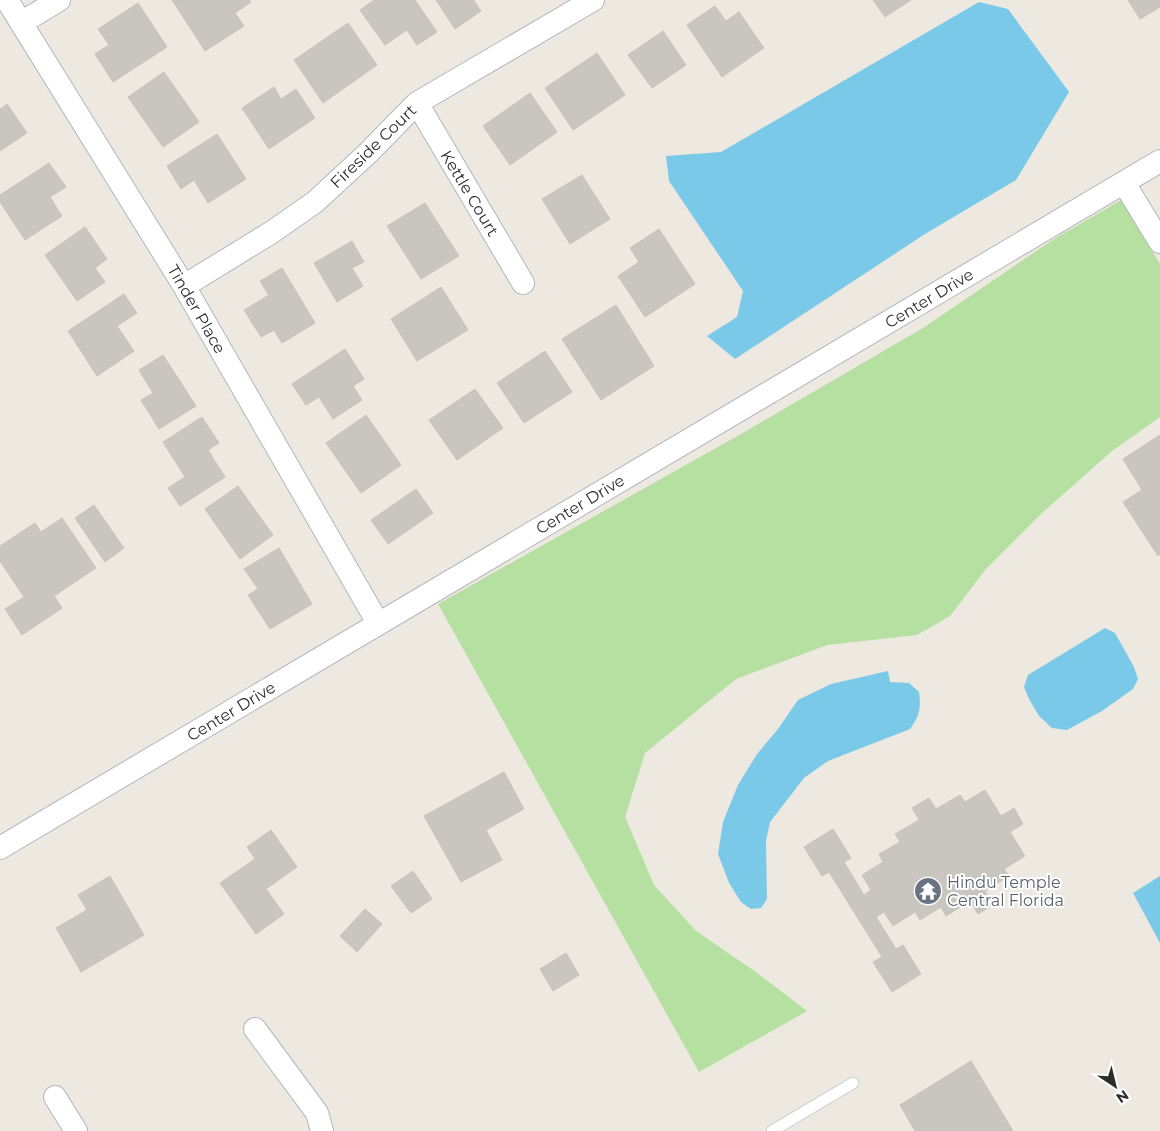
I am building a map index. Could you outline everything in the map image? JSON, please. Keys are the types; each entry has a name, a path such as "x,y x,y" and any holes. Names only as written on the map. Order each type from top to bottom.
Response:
{"street":[{"name":"Tinder Place","path":"7,0 184,286 378,623"},
{"path":"21,23 59,0"},
{"name":"Fireside Court","path":"184,286 272,232 315,202 368,153 417,103 593,0"},
{"name":"Kettle Court","path":"417,103 523,284"},
{"name":"Center Drive","path":"0,848 1160,161"},
{"path":"1124,183 1160,242"},
{"path":"255,1029 316,1113 322,1131"},
{"path":"55,1097 76,1131"}],"lane":[{"path":"772,1131 853,1083"}],"green space":[{"path":"1121,200 1160,264 1160,417 1112,451 1042,513 985,570 950,616 917,635 827,645 736,679 645,753 625,817 654,885 696,931 753,970 807,1011 699,1072 438,604 741,434 923,328 1054,239"}],"water":[{"path":"979,2 1008,9 1069,92 1016,180 925,234 735,359 707,336 737,317 743,291 669,181 666,156 721,152"},
{"path":"1105,628 1115,633 1134,667 1138,679 1133,689 1102,711 1067,730 1052,728 1039,716 1029,699 1024,687 1028,675"},
{"path":"888,671 890,682 909,683 919,692 920,707 916,720 910,729 828,761 804,778 770,822 766,841 767,899 761,908 751,909 741,902 729,883 718,854 723,822 738,785 757,754 778,729 798,700 831,684"},
{"path":"1160,876 1160,943 1133,893"}],"building":[{"path":"172,0 249,0 251,2 235,13 244,26 205,51"},
{"path":"374,0 415,0 437,32 417,45 407,30 385,45 360,10"},
{"path":"436,0 475,0 481,11 455,29"},
{"path":"873,0 911,0 885,17"},
{"path":"1128,0 1160,0 1160,7 1140,19"},
{"path":"138,3 167,47 113,82 95,54 109,45 98,29"},
{"path":"715,6 726,21 739,12 764,48 722,77 687,25"},
{"path":"348,23 377,65 323,103 294,60"},
{"path":"663,31 686,65 652,88 628,55"},
{"path":"597,53 625,95 573,130 545,88"},
{"path":"164,72 199,122 163,147 128,97"},
{"path":"274,87 281,99 296,89 315,118 269,149 242,108"},
{"path":"530,93 557,132 510,165 483,126"},
{"path":"7,104 27,133 0,151 0,109"},
{"path":"217,134 246,179 208,203 194,180 181,189 167,166"},
{"path":"49,163 66,187 50,197 62,216 25,240 0,202 0,195"},
{"path":"582,175 610,219 570,244 542,199"},
{"path":"425,203 459,256 421,279 387,226"},
{"path":"85,227 107,259 95,268 105,282 77,301 45,255"},
{"path":"659,229 695,284 645,317 618,276 639,262 630,248"},
{"path":"352,241 364,262 352,268 363,286 337,302 314,263"},
{"path":"282,268 315,323 282,343 274,330 261,337 244,310 269,295 260,281"},
{"path":"441,287 468,330 417,361 391,319"},
{"path":"124,294 137,313 117,326 134,351 97,376 68,331"},
{"path":"616,305 654,366 601,400 562,339"},
{"path":"345,349 364,379 353,386 362,400 333,419 319,397 306,405 292,384"},
{"path":"545,351 572,392 524,423 497,383"},
{"path":"163,355 196,406 159,429 141,400 153,393 139,370"},
{"path":"475,389 503,428 457,460 429,420"},
{"path":"366,415 401,465 361,493 326,443"},
{"path":"202,417 219,443 208,450 225,477 180,506 168,488 185,477 163,442"},
{"path":"1160,435 1160,554 1158,556 1123,502 1142,490 1123,459"},
{"path":"238,486 273,535 240,559 205,509"},
{"path":"416,489 433,513 388,544 371,520"},
{"path":"94,505 124,548 105,562 75,518"},
{"path":"62,518 96,568 54,596 62,608 22,635 5,609 24,597 0,561 0,546 35,523 41,532"},
{"path":"279,548 312,604 270,629 248,595 258,589 244,569"},
{"path":"504,772 524,809 486,830 502,860 461,882 424,816"},
{"name":"Hindu Temple Central Florida","path":"985,790 1001,816 1014,808 1023,824 1010,832 1025,856 1004,869 1009,876 985,891 993,905 978,914 970,901 946,916 941,907 920,920 915,912 893,926 884,912 876,917 896,949 903,945 921,974 892,992 873,962 882,957 829,872 822,876 804,847 833,829 851,858 844,862 864,895 871,890 862,875 883,862 879,854 900,842 895,834 919,820 912,808 929,798 936,809 960,795 965,802"},
{"path":"271,830 297,867 266,889 284,914 256,934 220,883 255,859 247,847"},
{"path":"413,871 432,899 411,913 391,886"},
{"path":"110,876 144,935 81,972 56,928 87,910 78,895"},
{"path":"365,909 382,924 357,952 340,936"},
{"path":"566,953 579,975 553,991 540,969"},
{"path":"971,1061 1013,1131 915,1131 900,1105"}],"place":[{"name":"Hindu Temple Central Florida","path":"928,891"}]}
